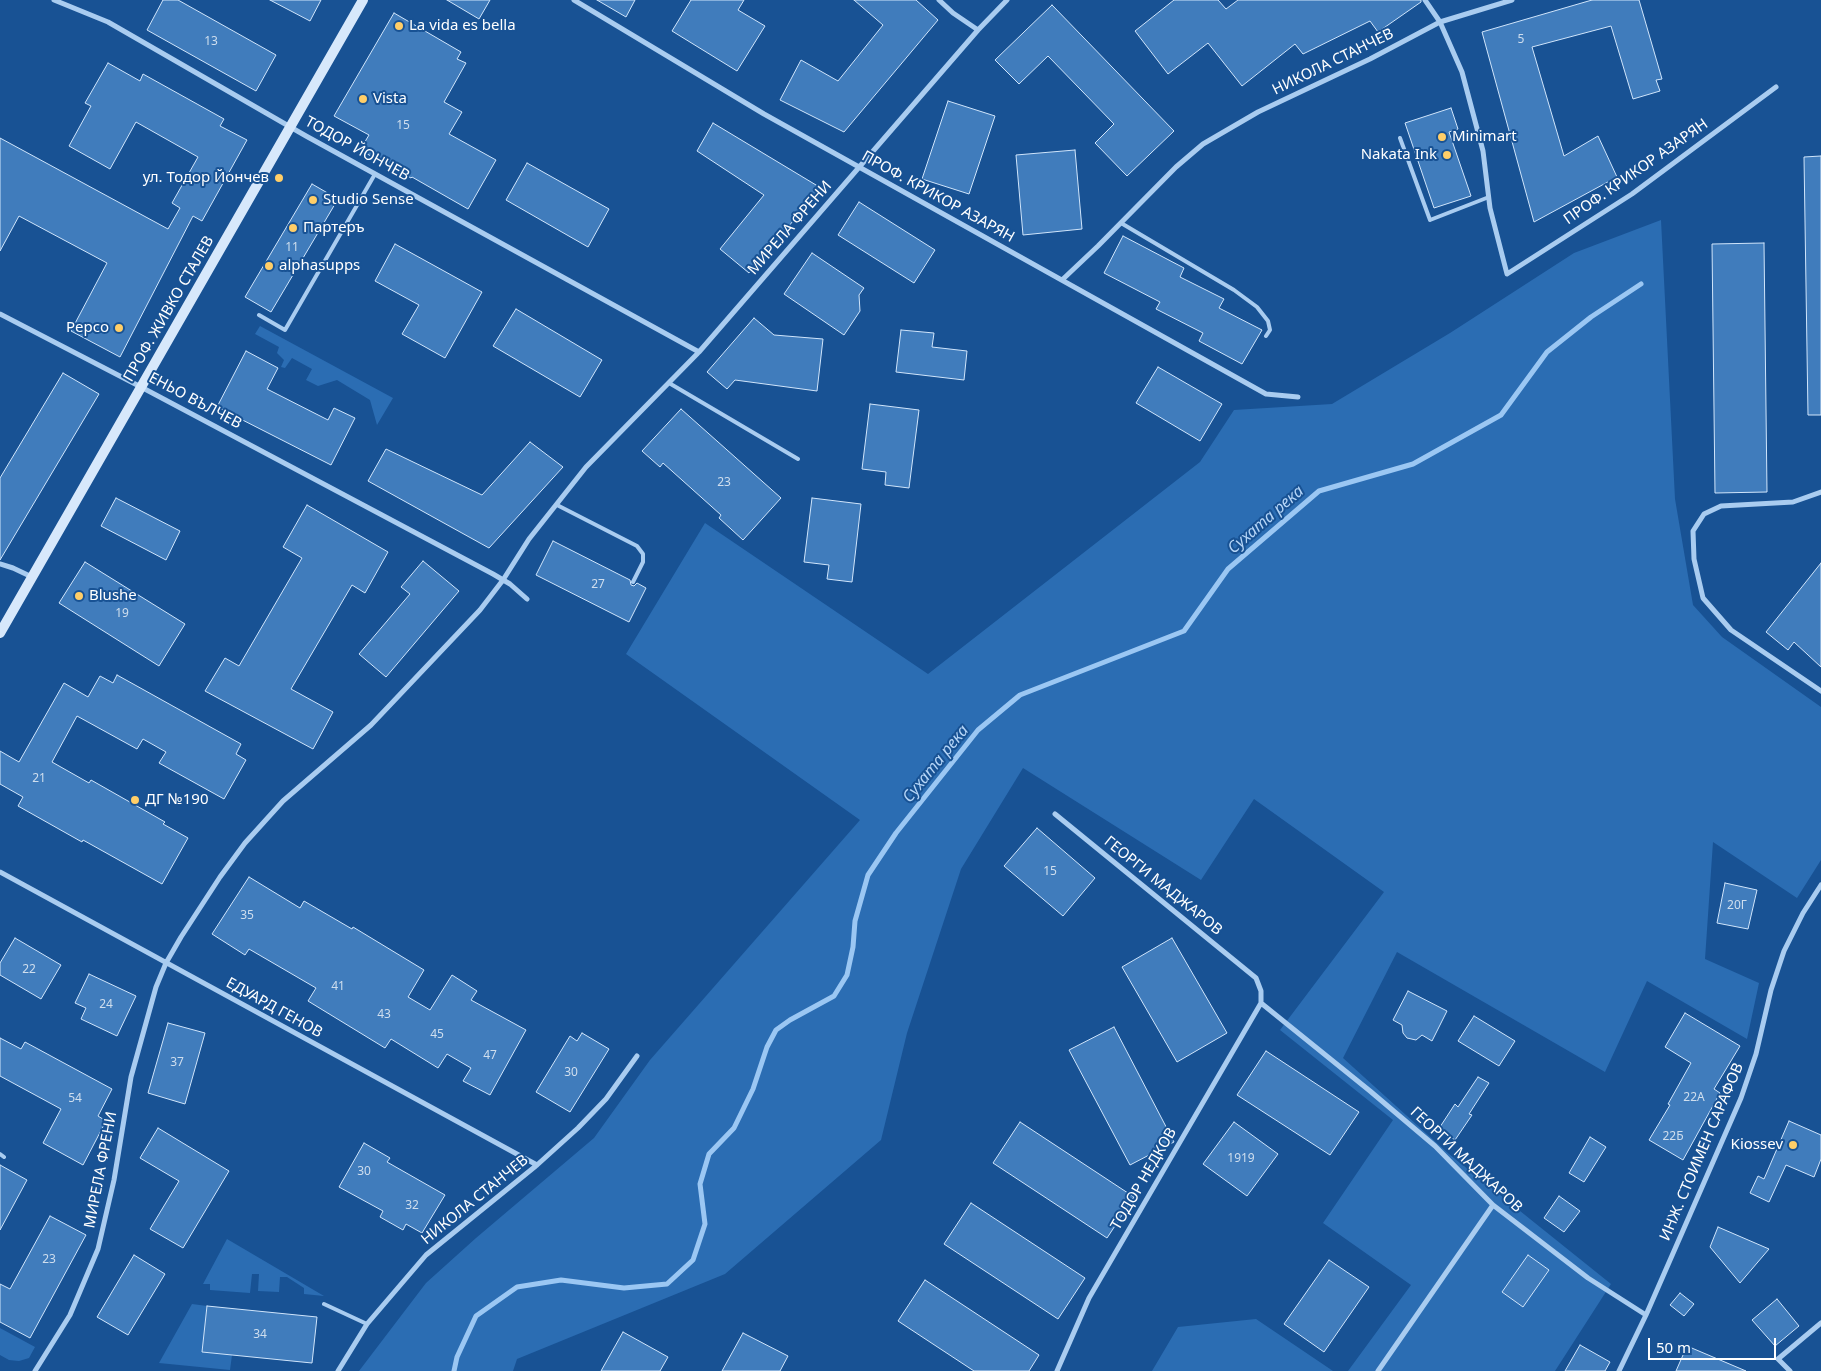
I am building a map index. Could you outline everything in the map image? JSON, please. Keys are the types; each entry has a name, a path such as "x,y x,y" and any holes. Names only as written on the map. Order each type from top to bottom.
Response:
{"street":[{"name":"ТОДОР ЙОНЧЕВ","path":"54,0 108,22 290,127 699,352"},
{"name":"ПРОФ. ЖИВКО СТАЛЕВ","path":"0,633 363,0"},
{"name":"ПРОФ. КРИКОР АЗАРЯН","path":"574,0 764,114 1266,394 1298,397"},
{"path":"939,0 953,13 978,30"},
{"name":"МИРЕЛА ФРЕНИ","path":"35,1371 70,1315 98,1250 114,1180 131,1077 156,987 166,963 220,877 245,843 283,801 372,725 480,610 503,580 529,539 586,467 699,352 978,30 1007,0"},
{"path":"1425,0 1440,22 1462,72 1482,150 1489,197"},
{"name":"НИКОЛА СТАНЧЕВ","path":"1062,280 1176,167 1203,144 1258,112 1440,22 1512,0"},
{"name":"ПРОФ. КРИКОР АЗАРЯН","path":"1489,197 1507,274 1632,194 1776,87"},
{"name":"ЕНЬО ВЪЛЧЕВ","path":"0,314 503,580 527,599"},
{"path":"1821,492 1793,502 1721,506 1704,514 1693,531 1694,559 1704,598 1731,630 1821,691"},
{"path":"0,564 32,577"},
{"name":"ГЕОРГИ МАДЖАРОВ","path":"1054,814 1256,978 1261,991 1261,1003 1435,1146 1493,1206 1588,1278 1646,1315"},
{"name":"ЕДУАРД ГЕНОВ","path":"0,872 537,1165"},
{"name":"ИНЖ. СТОИМЕН САРАФОВ","path":"1619,1371 1646,1315 1741,1098 1756,1054 1771,990 1784,951 1821,885"},
{"name":"ТОДОР НЕДКОВ","path":"1057,1371 1089,1298 1261,1003"},
{"name":"НИКОЛА СТАНЧЕВ","path":"338,1371 367,1324 426,1255 537,1165 606,1099 637,1056"},
{"path":"1378,1371 1493,1206"},
{"path":"1790,1371 1778,1359 1821,1323"}],"lane":[{"path":"1400,138 1430,220 1489,197"},
{"path":"259,315 285,330 375,174"},
{"path":"1120,223 1234,290 1257,307 1268,321 1270,330 1266,336"},
{"path":"669,383 798,459"},
{"path":"557,504 637,546 643,554 643,562 633,582"},
{"path":"324,1304 367,1324"}],"shaded area":[{"path":"1661,220 1675,499 1693,605 1722,637 1821,707 1821,860 1797,898 1713,842 1705,959 1759,983 1747,1039 1647,981 1605,1072 1397,952 1343,1058 1449,1154 1611,1284 1555,1371 1348,1371 1411,1285 1323,1223 1393,1120 1280,1030 1384,892 1254,799 1201,880 1023,768 961,869 907,1033 881,1140 725,1274 517,1359 513,1371 359,1371 426,1283 594,1138 650,1060 860,820 626,654 705,523 928,674 1200,462 1234,410 1332,404 1450,333 1574,253"},
{"path":"260,326 393,398 377,425 370,400 337,380 318,386 306,380 312,369 292,358 285,368 281,367 284,360 277,353 279,347 255,334"},
{"path":"227,1239 324,1296 304,1294 304,1288 287,1277 280,1277 279,1292 258,1291 259,1274 252,1274 250,1293 210,1290 210,1284 203,1284"},
{"path":"192,1304 207,1306 202,1352 232,1355 230,1370 159,1363"},
{"path":"1256,1319 1333,1371 1152,1371 1178,1327"},
{"path":"0,1328 35,1347 29,1358 19,1361 9,1360 0,1355"}],"building":[{"path":"163,0 178,0 276,55 256,91 147,30"},
{"path":"270,0 321,0 310,21"},
{"path":"447,0 490,0 479,19"},
{"path":"597,0 635,0 626,17"},
{"path":"691,0 744,0 738,10 765,26 737,71 672,31"},
{"path":"854,0 916,0 938,20 844,132 780,100 801,60 838,81 883,25"},
{"path":"1174,0 1218,0 1226,9 1238,0 1421,0 1421,2 1378,32 1370,21 1303,54 1295,44 1242,86 1208,43 1168,74 1135,31"},
{"path":"1592,0 1639,0 1662,79 1656,80 1660,91 1633,99 1611,26 1532,47 1564,156 1598,136 1617,177 1534,222 1482,32"},
{"path":"1052,5 1174,131 1127,176 1095,143 1114,124 1048,56 1019,84 995,60"},
{"path":"394,13 461,52 457,59 466,63 444,102 462,112 449,134 496,160 468,209 360,150 369,135 334,116"},
{"path":"108,63 140,81 143,74 224,119 220,126 247,140 202,221 193,216 120,357 71,331 107,263 19,216 0,251 0,138 168,229 180,208 172,203 198,157 136,122 110,169 69,146 91,106 85,103"},
{"path":"948,101 995,116 969,194 922,179"},
{"path":"1451,108 1458,129 1449,132 1471,196 1434,208 1405,123"},
{"path":"713,123 821,188 749,273 720,249 764,195 697,151"},
{"path":"1075,150 1082,229 1023,235 1016,155"},
{"path":"1821,156 1821,415 1808,415 1804,157"},
{"path":"527,163 609,209 588,247 506,200"},
{"path":"312,184 338,199 271,312 245,297"},
{"path":"859,202 935,250 914,283 838,235"},
{"path":"1123,236 1184,268 1180,277 1224,299 1219,308 1262,330 1242,364 1199,341 1203,333 1156,309 1160,302 1104,273"},
{"path":"1764,243 1767,492 1715,493 1712,244"},
{"path":"395,244 482,292 445,358 402,334 419,305 375,281"},
{"path":"812,253 864,288 859,295 860,311 844,335 784,294"},
{"path":"516,309 602,360 580,397 493,346"},
{"path":"754,318 774,335 823,339 817,391 735,380 727,389 707,372"},
{"path":"901,330 934,333 932,347 967,351 964,380 896,372"},
{"path":"246,351 278,368 267,389 328,420 334,408 355,418 331,465 217,407"},
{"path":"1158,367 1222,404 1200,441 1136,403"},
{"path":"63,373 99,394 0,560 0,478"},
{"path":"870,404 919,410 909,488 885,485 886,472 862,469"},
{"path":"681,409 781,498 743,540 719,518 721,515 663,463 660,467 642,451"},
{"path":"530,442 563,467 489,548 368,481 386,449 482,495"},
{"path":"116,498 180,531 166,560 101,526"},
{"path":"812,498 861,504 852,582 827,579 829,565 804,562"},
{"path":"307,505 388,552 365,593 352,585 291,689 333,712 313,749 205,691 225,658 239,666 302,558 283,547"},
{"path":"553,541 630,580 631,585 634,586 637,583 646,588 629,622 536,575"},
{"path":"423,561 459,591 386,677 359,654 410,594 401,587"},
{"path":"85,562 185,624 159,666 59,603"},
{"path":"1821,563 1821,667 1794,642 1788,650 1766,632"},
{"path":"117,675 241,744 236,754 246,760 224,799 159,763 166,752 143,739 137,749 77,716 52,762 89,783 91,780 165,822 163,824 188,838 162,884 18,806 23,797 0,784 0,751 19,762 64,683 88,697 100,676 113,683"},
{"path":"1037,828 1095,878 1063,916 1004,866"},
{"path":"249,877 300,908 304,901 352,929 353,927 424,970 408,997 430,1010 452,975 477,991 471,1000 526,1030 490,1095 463,1081 471,1068 447,1054 438,1068 391,1039 385,1048 308,1001 316,988 249,949 245,955 212,934"},
{"path":"1725,883 1757,890 1748,929 1717,923"},
{"path":"15,938 61,965 41,999 0,975 0,963"},
{"path":"1172,938 1227,1033 1177,1062 1122,967"},
{"path":"89,974 136,996 117,1036 81,1019 86,1008 75,1003"},
{"path":"1408,991 1447,1011 1432,1041 1422,1035 1416,1040 1407,1038 1403,1033 1402,1025 1393,1020"},
{"path":"1685,1013 1740,1046 1714,1089 1720,1093 1683,1160 1649,1140 1670,1105 1668,1104 1691,1063 1665,1047"},
{"path":"1474,1016 1515,1041 1499,1066 1458,1041"},
{"path":"168,1023 205,1033 185,1104 148,1093"},
{"path":"1114,1027 1174,1142 1130,1165 1069,1050"},
{"path":"582,1033 609,1049 570,1112 536,1092 570,1036 577,1041"},
{"path":"0,1038 21,1049 25,1042 112,1089 98,1116 106,1121 83,1165 43,1143 61,1109 0,1076"},
{"path":"1266,1051 1359,1112 1330,1155 1237,1095"},
{"path":"1478,1077 1489,1083 1469,1114 1472,1115 1455,1140 1438,1130 1455,1104 1458,1107"},
{"path":"1789,1121 1821,1135 1821,1159 1814,1177 1786,1165 1769,1202 1750,1193 1758,1176 1764,1179"},
{"path":"1020,1122 1134,1197 1107,1238 993,1163"},
{"path":"1234,1122 1278,1154 1247,1196 1203,1164"},
{"path":"158,1128 229,1171 183,1248 150,1229 179,1181 140,1158"},
{"path":"1590,1137 1606,1147 1584,1182 1569,1173"},
{"path":"364,1143 390,1158 387,1162 445,1195 422,1233 406,1224 403,1230 380,1217 383,1211 339,1187"},
{"path":"0,1165 27,1180 0,1230"},
{"path":"1559,1196 1580,1211 1564,1232 1544,1218"},
{"path":"971,1203 1085,1278 1058,1319 944,1244"},
{"path":"50,1216 86,1235 30,1338 0,1322 0,1284 10,1289"},
{"path":"1718,1227 1769,1249 1740,1283 1710,1247"},
{"path":"134,1255 165,1274 128,1335 97,1317"},
{"path":"1528,1255 1549,1270 1523,1307 1502,1292"},
{"path":"1329,1260 1369,1287 1324,1352 1284,1324"},
{"path":"925,1280 1039,1355 1029,1371 974,1371 898,1321"},
{"path":"1680,1293 1694,1304 1684,1316 1670,1305"},
{"path":"1777,1299 1799,1326 1775,1346 1752,1320"},
{"path":"207,1306 317,1317 312,1363 202,1352"},
{"path":"623,1332 668,1357 660,1371 601,1371"},
{"path":"743,1333 788,1356 780,1371 722,1371"},
{"path":"1580,1345 1610,1362 1605,1371 1565,1371"},
{"path":"1687,1346 1746,1371 1676,1371"}],"waterway":[{"name":"Сухата река","path":"454,1371 457,1357 476,1316 517,1287 561,1280 624,1288 667,1284 693,1260 705,1224 700,1184 709,1154 734,1128 753,1089 767,1047 776,1030 790,1020 834,996 847,975 853,947 855,921 868,875 896,833 978,730 1020,695 1184,631 1228,569 1319,491 1413,464 1501,415 1547,352 1591,317 1641,284"}],"place":[{"name":"La vida es bella","path":"399,26"},
{"name":"Vista","path":"363,99"},
{"name":"Minimart","path":"1442,137"},
{"name":"Nakata Ink","path":"1447,155"},
{"name":"ул. Тодор Йончев","path":"279,178"},
{"name":"Studio Sense","path":"313,200"},
{"name":"Партеръ","path":"293,228"},
{"name":"alphasupps","path":"269,266"},
{"name":"Pepco","path":"119,328"},
{"name":"Blushe","path":"79,596"},
{"name":"ДГ №190","path":"135,800"},
{"name":"Kiossev","path":"1793,1145"}]}
